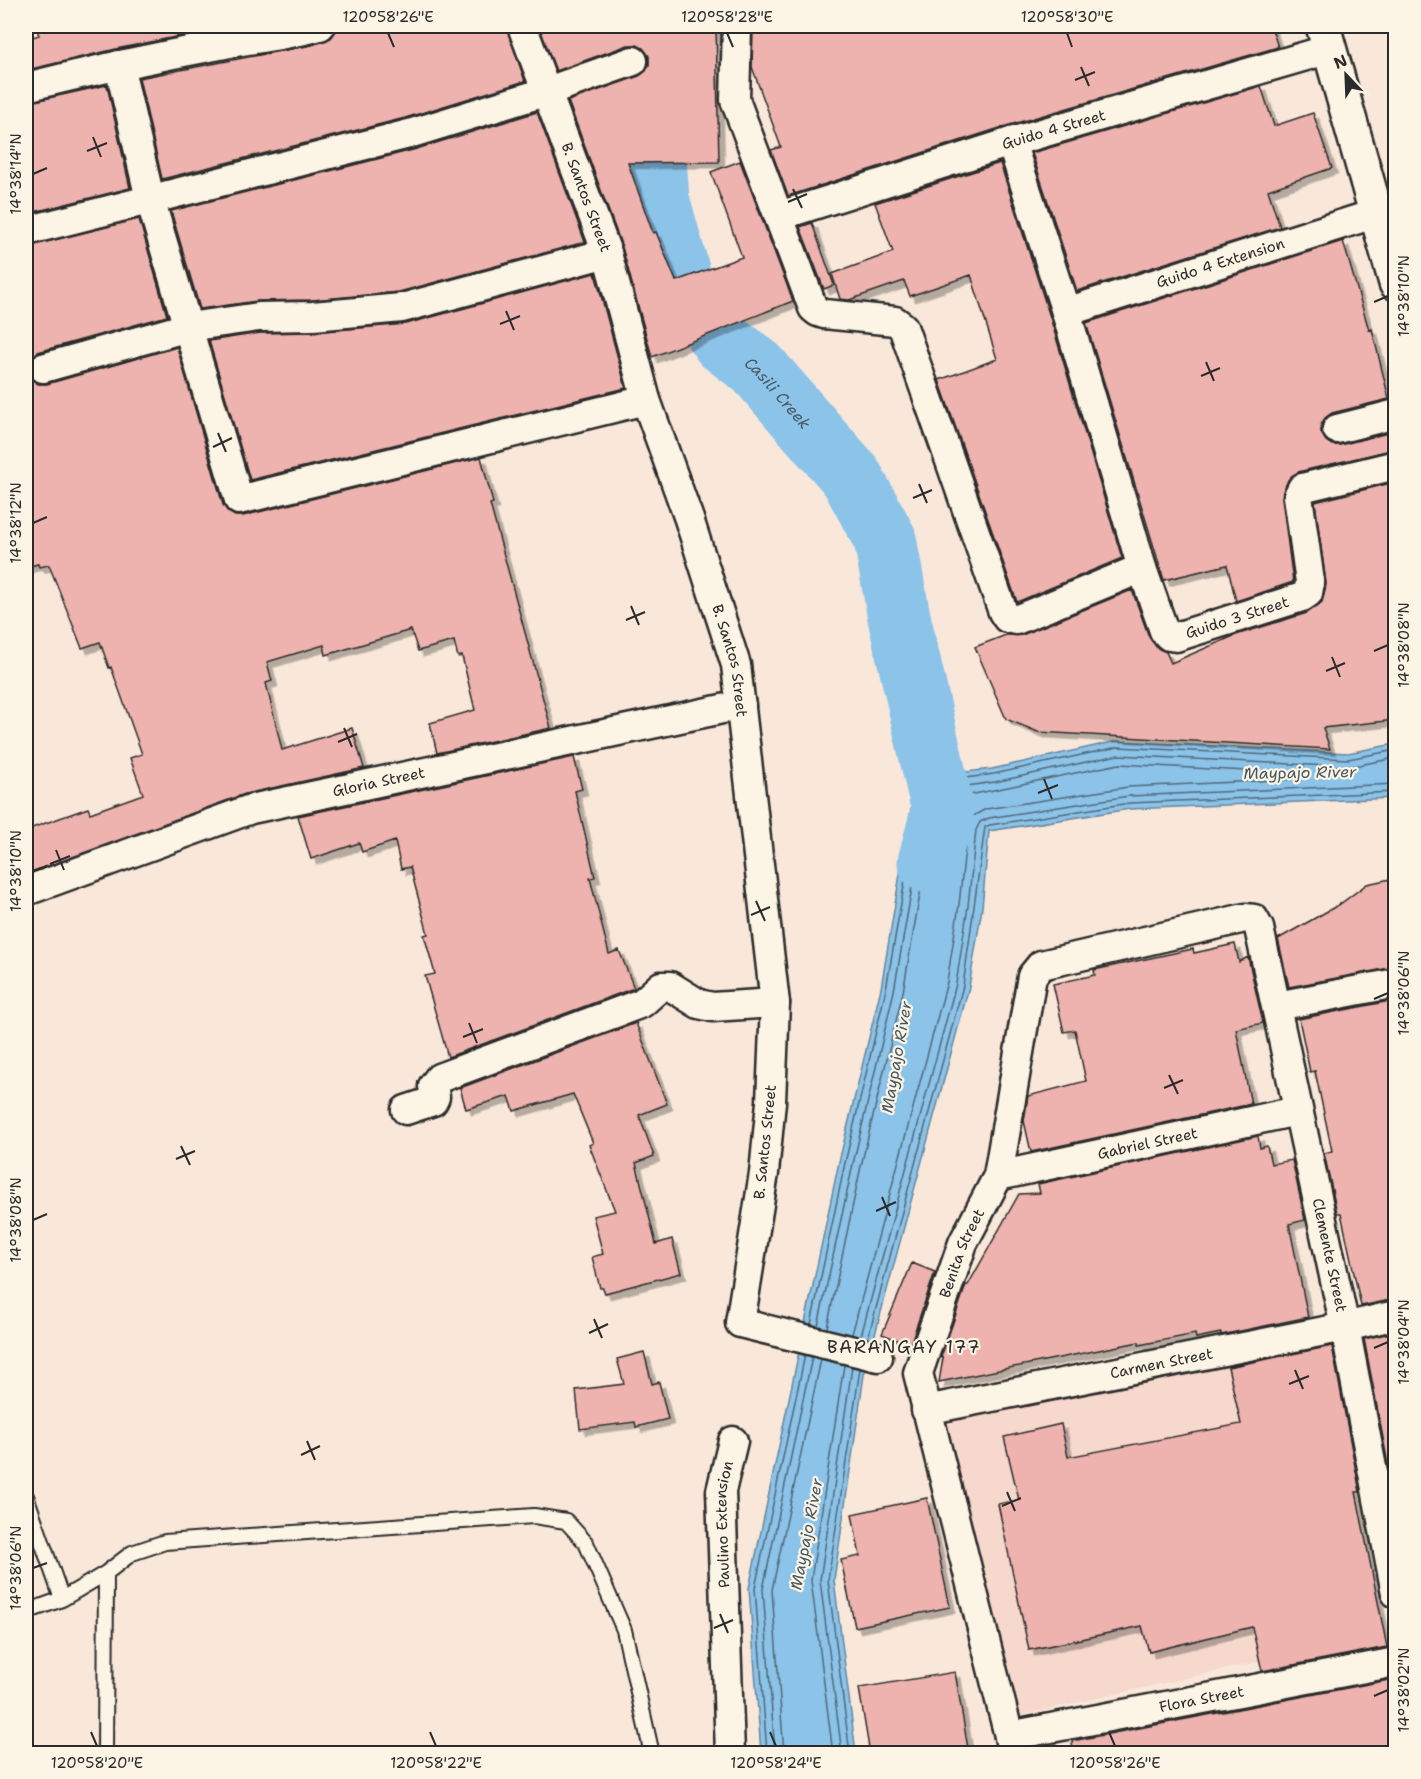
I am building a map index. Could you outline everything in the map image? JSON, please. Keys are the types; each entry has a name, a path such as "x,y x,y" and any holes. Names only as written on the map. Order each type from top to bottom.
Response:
{"main road":[{"path":"1327,37 1386,211 1395,283"}],"street":[{"path":"26,87 118,65 305,31 320,26"},
{"name":"B. Santos Street","path":"522,26 607,253 646,400 689,519 736,665 774,1003 771,1102 764,1173 740,1323 878,1357"},
{"path":"737,26 735,100 813,308 818,312 889,319 903,327 1003,612 1007,618 1016,620 1142,568 1066,312 1011,142"},
{"name":"Guido 4 Street","path":"779,216 1327,37"},
{"path":"26,231 409,134 548,91 633,61"},
{"path":"118,65 150,199 238,500 646,400"},
{"name":"Guido 4 Extension","path":"1066,312 1386,211"},
{"path":"43,368 188,327 259,317 313,316 402,308 607,253"},
{"path":"1336,429 1395,414"},
{"name":"Guido 3 Street","path":"1142,568 1164,631 1169,636 1176,636 1302,597 1308,593 1310,582 1299,492 1306,487 1395,465"},
{"name":"Gloria Street","path":"26,891 251,809 741,705"},
{"name":"Benita Street","path":"1010,1745 918,1373 963,1243 998,1176 1032,975 1041,965 1245,918 1254,919"},
{"name":"Clemente Street","path":"1254,919 1277,1006 1345,1327 1395,1593"},
{"path":"1277,1006 1395,983"},
{"path":"406,1110 433,1101 435,1097 433,1086 439,1078 642,1003 661,986 670,986 699,1004 712,1007 774,1003"},
{"name":"Gabriel Street","path":"998,1176 1298,1111"},
{"name":"Carmen Street","path":"926,1410 1345,1327 1395,1315"},
{"name":"Paulino Extension","path":"730,1754 722,1491 733,1441"},
{"name":"Flora Street","path":"1010,1745 1395,1662"}],"lane":[{"path":"26,1496 62,1599"},
{"path":"26,1612 62,1599 106,1573 132,1553 165,1542 534,1516 566,1521 586,1542 624,1630 652,1754"},
{"path":"105,1754 106,1573"}],"shaded area":[{"path":"1237,1362 1298,1653 1014,1717 941,1421"}],"water":[{"name":"Maypajo River","path":"1117,741 1348,753 1395,744 1395,798 1130,809 989,831 982,908 969,987 864,1375 834,1580 856,1753 761,1753 749,1588 839,1162 881,988 915,784 957,773 992,769"}],"building":[{"path":"35,26 230,26 27,70 26,39 39,35"},
{"path":"336,26 506,26 525,81 405,118 162,179 139,78 312,45 331,38 336,31"},
{"path":"539,26 716,26 719,162 628,163 653,233 656,232 676,281 742,257 711,172 740,161 793,301 652,357 622,247 568,101 639,76 646,71 649,65 649,56 643,48 628,45 556,71"},
{"path":"753,26 1271,26 1278,47 1006,126 788,196 771,150 781,147 752,67"},
{"path":"107,85 130,188 26,214 26,103"},
{"path":"1261,86 1274,126 1313,113 1332,168 1268,190 1280,227 1077,291 1032,153"},
{"path":"537,112 585,242 399,292 312,300 257,301 200,309 171,211 413,150"},
{"path":"1000,163 1050,317 1122,558 1017,602 939,380 997,359 971,275 910,296 904,281 849,300 840,299 832,274 893,252 875,203"},
{"path":"139,219 167,316 38,352 31,357 27,365 27,373 31,379 38,384 47,384 177,347 223,505 235,516 243,516 481,457 493,503 490,504 551,728 437,753 430,723 475,710 462,656 458,657 454,641 418,651 411,630 326,655 324,645 267,662 272,681 266,683 282,750 352,728 364,768 245,794 26,874 26,830 88,808 90,813 143,794 130,758 142,754 100,642 82,648 49,565 39,567 38,564 26,567 26,247"},
{"path":"812,223 834,285 824,289 800,227"},
{"path":"1343,241 1369,330 1372,329 1389,399 1332,413 1325,418 1321,425 1321,432 1326,441 1332,445 1340,445 1392,432 1395,449 1298,472 1288,480 1282,498 1293,582 1236,601 1227,565 1164,580 1086,323"},
{"path":"595,273 626,388 250,480 209,341 260,333 314,332 406,324"},
{"path":"1395,482 1395,720 1323,728 1330,749 1038,732 1006,719 975,647 1006,635 1022,635 1132,590 1149,637 1157,648 1166,652 1171,663 1236,635 1307,613 1322,602 1326,585 1315,502"},
{"path":"574,757 582,789 575,791 595,877 590,878 609,954 619,950 634,988 448,1057 425,976 435,974 424,935 428,934 410,867 401,869 395,841 362,852 359,843 311,859 298,816"},
{"path":"1395,878 1395,967 1289,987 1278,939 1340,904 1367,884"},
{"path":"1235,944 1239,962 1248,957 1263,1023 1236,1029 1251,1104 1031,1152 1024,1121 1028,1096 1086,1081 1075,1030 1064,1032 1053,984 1095,975 1094,970 1193,949 1194,953"},
{"path":"1395,1000 1395,1299 1361,1306 1341,1213 1337,1213 1324,1153 1332,1151 1315,1071 1310,1072 1299,1019"},
{"path":"636,1023 667,1104 639,1115 654,1156 636,1163 656,1244 672,1239 681,1273 605,1293 603,1288 600,1288 592,1257 603,1254 593,1216 615,1211 589,1145 593,1143 573,1094 514,1111 509,1096 466,1109 460,1088"},
{"path":"1258,1136 1260,1148 1267,1146 1271,1164 1292,1160 1305,1220 1289,1224 1308,1317 1221,1335 1221,1333 1196,1338 1195,1334 1139,1345 1139,1342 939,1382 943,1358 941,1357 966,1285 1019,1194 1040,1193 1038,1184"},
{"path":"912,1263 935,1272 910,1345 882,1334"},
{"path":"1395,1332 1395,1484 1392,1485 1364,1339"},
{"path":"1332,1346 1360,1492 1356,1492 1387,1647 1262,1671 1252,1627 1149,1652 1142,1626 1029,1650 998,1504 1019,1500 1004,1437 1061,1424 1068,1457 1241,1424 1228,1367"},
{"path":"644,1352 652,1384 659,1382 668,1419 636,1427 635,1422 580,1429 576,1390 624,1384 617,1359"},
{"path":"927,1498 950,1607 855,1627 841,1560 860,1556 852,1514"},
{"path":"955,1672 969,1754 870,1754 859,1688"},
{"path":"1394,1679 1395,1754 1073,1754 1072,1741"}],"waterway":[{"name":"Casili Creek","path":"663,26 656,91 654,147 658,199 681,281 723,342 757,368 851,476 885,539 899,617 943,810 929,862"}],"district":[{"name":"BARANGAY 177","path":"904,1347"}]}
